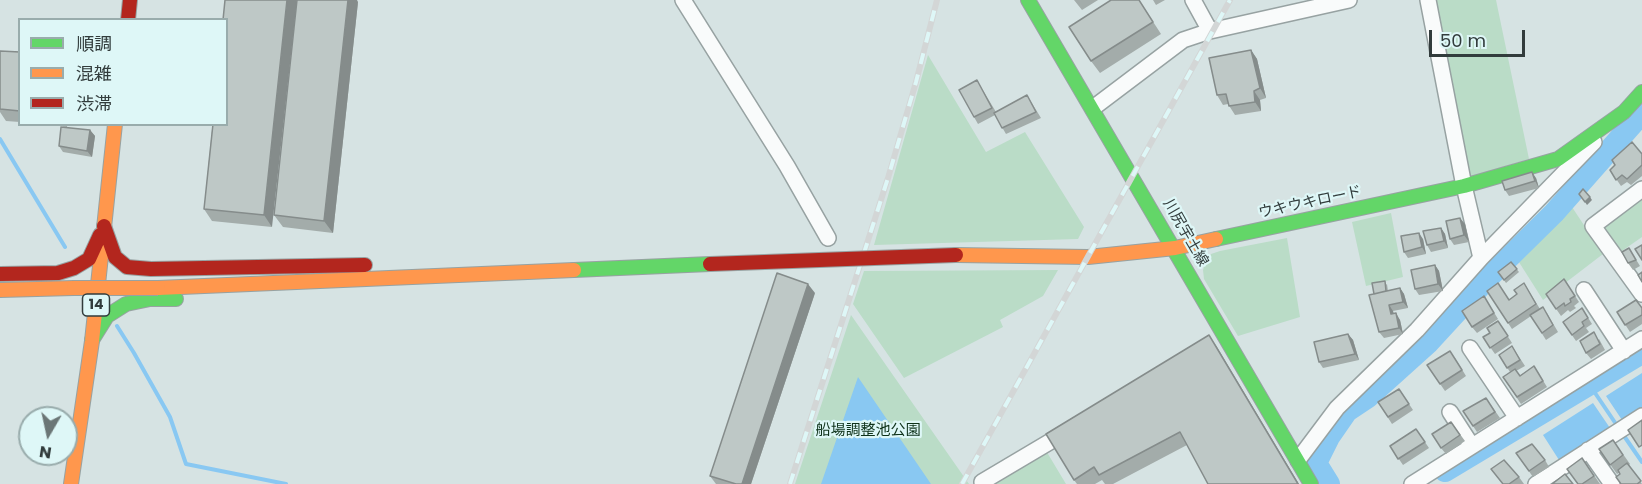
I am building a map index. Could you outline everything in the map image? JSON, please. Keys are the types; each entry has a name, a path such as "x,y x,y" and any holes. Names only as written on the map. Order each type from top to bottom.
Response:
{"street":[{"path":"128,18 130,0"},
{"path":"683,0 787,166 828,238"},
{"name":"川尻宇土線","path":"1028,0 1175,248 1220,340 1298,460 1311,484"},
{"path":"1193,0 1210,31"},
{"path":"1093,108 1183,40 1210,31 1349,0"},
{"path":"1428,0 1464,186 1481,258"},
{"name":"ウキウキロード","path":"0,290 158,288 956,255 1088,257 1175,248 1464,186 1558,159 1624,112 1642,92"},
{"path":"1298,460 1337,408 1417,330 1481,258 1624,112"},
{"name":"14","path":"70,484 92,341 116,126"},
{"path":"1642,189 1593,226 1642,294"},
{"path":"0,274 58,273 74,268 89,259 104,226"},
{"path":"104,226 115,256 127,267 151,269 377,265 397,279"},
{"path":"92,341 107,316 126,304 150,299 290,296 336,290 360,280"},
{"path":"1584,290 1623,351"},
{"path":"1412,484 1642,339"},
{"path":"1470,348 1517,418"},
{"path":"1450,412 1472,446"},
{"path":"1536,484 1642,416"},
{"path":"982,482 1083,422"},
{"path":"1588,450 1612,484"}],"green space":[{"path":"1433,0 1496,0 1529,159 1467,178"},
{"path":"928,55 986,152 1025,132 1084,227 1078,239 874,245"},
{"path":"1642,196 1642,237 1619,253 1599,226"},
{"path":"1572,207 1603,254 1543,300 1517,259"},
{"path":"1391,213 1403,277 1366,286 1352,222"},
{"path":"1287,238 1300,317 1238,336 1204,279 1203,270 1206,261 1211,254 1220,251"},
{"path":"1058,270 1043,296 1000,320 1003,327 904,378 853,304 864,271"},
{"name":"船場調整池公園","path":"851,315 888,368 969,484 795,484"},
{"path":"1045,449 1066,484 987,484"}],"water":[{"path":"1642,373 1642,407 1622,420 1606,396"},
{"path":"858,377 931,484 821,484"},
{"path":"1593,403 1610,428 1559,460 1543,435"}],"building":[{"path":"225,0 287,0 264,215 204,209 213,126 228,126 228,18 223,18"},
{"path":"297,0 348,0 324,221 274,215"},
{"path":"1111,0 1139,0 1153,22 1091,61 1069,27"},
{"path":"1251,50 1260,88 1254,91 1255,102 1229,106 1226,94 1217,95 1209,58"},
{"path":"0,51 18,52 18,111 0,109"},
{"path":"977,80 992,108 974,117 959,90"},
{"path":"1027,95 1036,112 1002,128 994,113"},
{"path":"61,127 90,130 87,151 59,146"},
{"path":"1632,142 1642,154 1642,165 1627,179 1622,175 1616,180 1610,170 1615,165 1612,160"},
{"path":"1532,172 1535,181 1505,190 1502,181"},
{"path":"1583,189 1590,197 1585,202 1579,194"},
{"path":"1460,218 1464,235 1450,239 1446,221"},
{"path":"1441,228 1444,241 1427,245 1423,231"},
{"path":"1419,233 1422,247 1404,252 1401,236"},
{"path":"1642,245 1642,260 1635,249"},
{"path":"1629,248 1636,260 1628,263 1622,252"},
{"path":"1511,262 1517,269 1504,280 1498,272"},
{"path":"1435,265 1438,284 1415,289 1411,270"},
{"path":"777,273 808,284 742,484 736,484 710,476"},
{"path":"1564,279 1575,296 1570,299 1571,302 1565,306 1564,303 1556,309 1546,294"},
{"path":"1385,281 1386,291 1374,294 1372,283"},
{"path":"1498,283 1509,300 1517,294 1514,290 1524,283 1536,304 1508,323 1487,291"},
{"path":"1400,288 1403,302 1389,305 1391,314 1396,313 1399,328 1379,332 1369,295"},
{"path":"1484,296 1494,313 1472,327 1462,311"},
{"path":"1636,300 1642,308 1642,315 1625,325 1617,312"},
{"path":"1543,307 1553,325 1542,333 1530,315"},
{"path":"1582,308 1588,318 1582,322 1584,326 1572,335 1563,322"},
{"path":"1498,321 1508,336 1490,348 1483,337 1490,333 1487,328"},
{"path":"1594,332 1600,344 1586,353 1580,341"},
{"path":"1348,334 1355,354 1319,362 1314,342"},
{"path":"1209,335 1298,484 1208,484 1180,432 1099,475 1094,467 1074,480 1046,434"},
{"path":"1512,346 1520,360 1507,368 1499,355"},
{"path":"1450,351 1462,370 1440,384 1427,365"},
{"path":"1534,366 1543,381 1517,397 1503,377 1515,369 1520,376"},
{"path":"1399,389 1409,404 1388,417 1378,402"},
{"path":"1486,398 1495,412 1473,426 1463,411"},
{"path":"1642,420 1642,445 1639,447 1628,430"},
{"path":"1451,422 1460,435 1441,448 1432,434"},
{"path":"1416,429 1425,442 1398,459 1390,446"},
{"path":"1613,440 1623,455 1610,465 1599,449"},
{"path":"1532,444 1545,460 1529,471 1516,453"},
{"path":"1582,458 1594,476 1578,484 1567,469"},
{"path":"1504,460 1519,477 1509,484 1503,484 1491,469"},
{"path":"1627,463 1641,481 1637,484 1621,484 1616,477 1620,474 1618,470"},
{"path":"1565,474 1573,484 1552,484"}],"waterway":[{"path":"1329,484 1316,463 1329,437 1347,411 1368,397 1428,343 1485,281 1554,213 1642,113"},
{"path":"0,139 65,247"},
{"path":"117,326 170,417 186,464 286,484"},
{"path":"1445,471 1642,353"},
{"path":"1589,384 1618,427"},
{"path":"1622,433 1642,462"}],"railway":[{"path":"790,484 888,178 937,0"},
{"path":"962,484 1230,0"}],"traffic: fast":[{"path":"1028,0 1311,484"},
{"path":"1216,239 1464,186 1558,159 1624,112 1642,92"},
{"path":"574,270 710,264"},
{"path":"92,340 107,316 126,304 150,299 176,299"}],"traffic: slow":[{"path":"71,484 92,341 115,126"},
{"path":"956,255 1088,257 1175,248 1216,239"},
{"path":"158,288 574,270"},
{"path":"0,290 74,288"},
{"path":"74,288 158,288"}],"traffic: jam":[{"path":"128,18 130,0"},
{"path":"104,226 115,257 127,267 151,269 365,265"},
{"path":"0,274 58,273 74,268 89,259 100,235"},
{"path":"710,264 956,255"}]}
